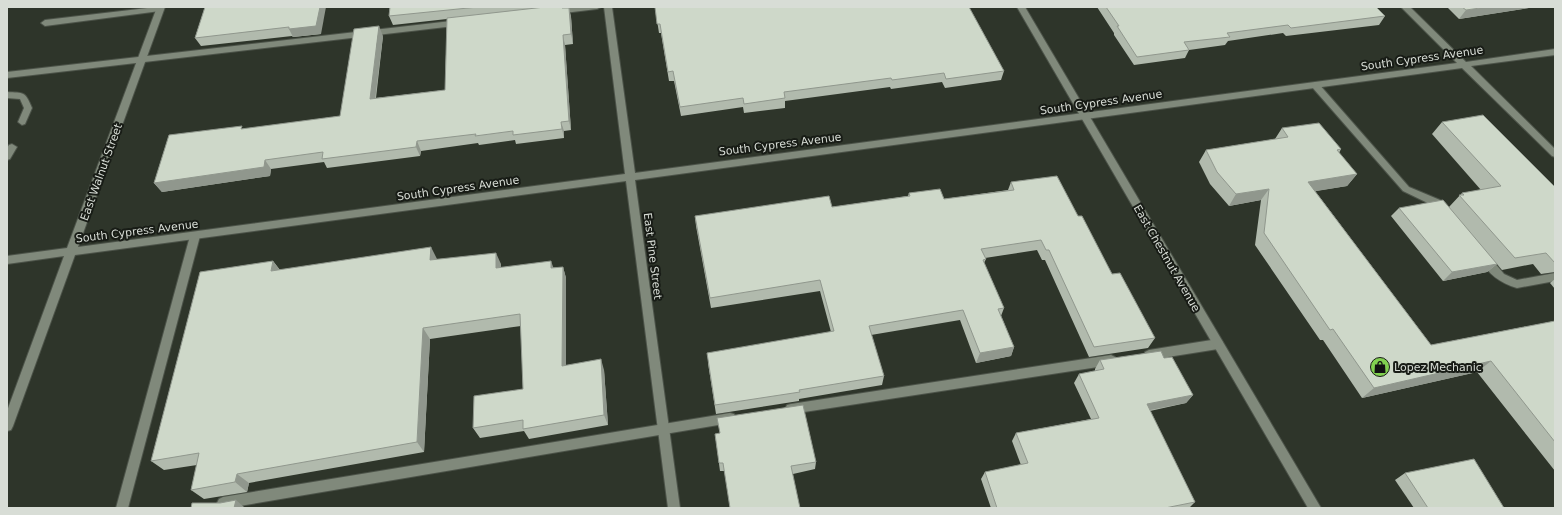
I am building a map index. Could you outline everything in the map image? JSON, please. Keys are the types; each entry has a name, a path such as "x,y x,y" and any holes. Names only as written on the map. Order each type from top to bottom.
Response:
{"street":[{"path":"550,12 597,7"},
{"name":"East Pine Street","path":"608,7 674,508"},
{"name":"East Chestnut Avenue","path":"1021,7 1084,117 1315,508"},
{"path":"1405,7 1555,154"},
{"path":"45,23 161,8"},
{"name":"East Walnut Street","path":"7,426 161,8"},
{"path":"7,75 472,21"},
{"name":"South Cypress Avenue","path":"7,260 1084,117 1555,52"},
{"path":"1316,85 1406,189 1437,203 1452,220"},
{"path":"7,94 23,96 28,108 22,122"},
{"path":"7,157 12,147"},
{"path":"122,508 195,236"},
{"path":"1476,248 1500,277 1516,284 1555,277"},
{"path":"1140,356 1218,344"},
{"path":"781,410 1124,358"},
{"path":"210,505 742,416"}],"building":[{"path":"205,7 320,7 316,26 289,29 289,27 195,38"},
{"path":"390,7 478,7 389,16"},
{"path":"545,7 569,8 571,34 563,35 569,121 561,122 562,129 513,135 513,131 475,136 476,134 417,141 416,147 322,159 323,152 265,160 264,167 154,183 169,135 242,126 241,129 340,116 354,29 379,26 370,99 445,90 447,18"},
{"path":"655,7 969,7 1004,71 946,79 944,73 892,80 891,78 784,92 785,98 744,104 743,98 680,107 673,71 668,72 660,24 657,24"},
{"path":"1106,7 1376,7 1385,16 1291,28 1288,25 1227,33 1230,37 1184,42 1189,50 1137,57"},
{"path":"1462,7 1487,7 1466,10"},
{"path":"1483,115 1555,187 1555,263 1546,253 1515,258 1459,195 1464,195 1462,193 1501,186 1442,122"},
{"path":"1319,123 1341,149 1337,150 1357,174 1308,182 1431,345 1555,321 1555,442 1491,361 1374,388 1333,329 1330,330 1264,233 1269,189 1236,194 1217,172 1206,150 1288,137 1282,128"},
{"path":"1057,176 1078,216 1082,216 1112,274 1120,273 1155,338 1094,347 1049,250 1046,250 1041,240 981,249 986,259 983,260 1004,308 998,309 1014,347 980,353 963,310 869,326 884,376 799,390 800,392 715,405 707,353 834,331 820,280 710,298 695,216 829,196 832,207 910,196 909,193 940,189 944,199 1014,190 1011,182"},
{"path":"1443,200 1497,264 1452,272 1399,208"},
{"path":"431,247 430,260 496,253 496,268 551,261 551,268 563,267 562,366 601,359 604,415 523,429 523,420 473,428 474,396 523,389 520,314 423,328 417,442 237,474 235,482 191,490 199,453 151,461 200,272 273,261 271,271"},
{"path":"1161,351 1164,358 1172,357 1193,395 1147,404 1195,502 1165,508 997,508 985,472 1028,463 1016,433 1099,418 1079,374 1104,369 1100,360"},
{"path":"803,405 816,462 791,466 800,508 730,508 723,463 719,463 715,434 720,433 717,418"},
{"path":"1474,459 1504,508 1428,508 1405,473"},
{"path":"236,500 234,508 191,508 192,503 220,503"}],"place":[{"name":"Lopez Mechanic","path":"1380,367"}]}
